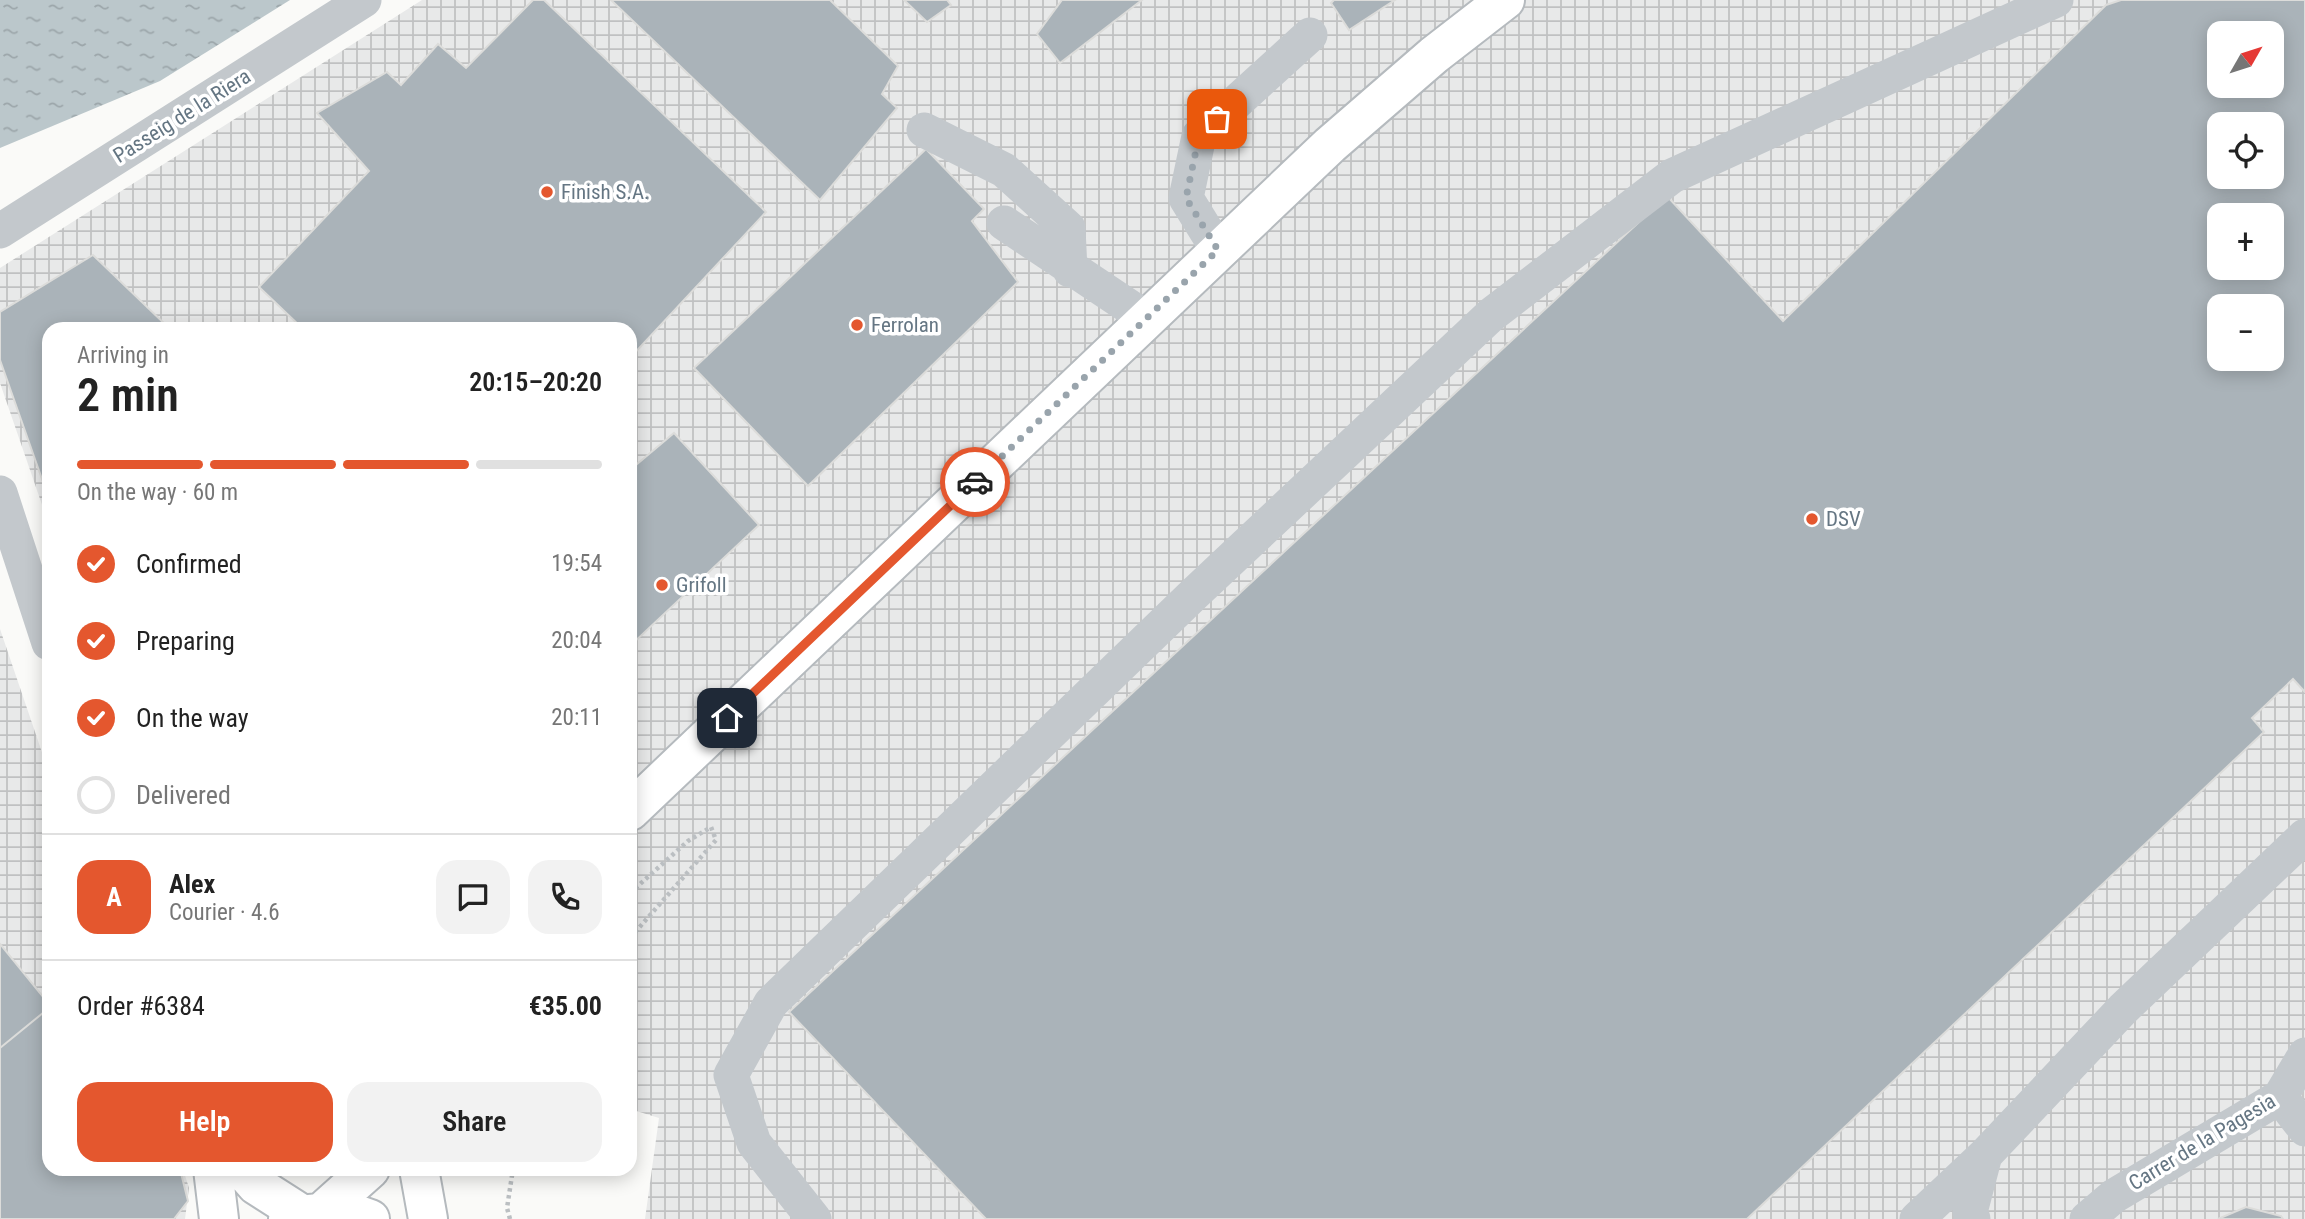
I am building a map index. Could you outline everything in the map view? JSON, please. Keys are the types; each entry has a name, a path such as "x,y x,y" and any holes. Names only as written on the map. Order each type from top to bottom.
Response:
{"main road":[{"path":"637,804 1218,250 1376,104 1463,31 1505,0"},
{"path":"214,1176 219,1219"},
{"path":"248,1176 256,1185 304,1215 344,1213 370,1219"},
{"path":"304,1215 360,1176"},
{"path":"420,1176 428,1219"}],"street":[{"name":"Passeig de la Riera","path":"0,231 364,0"},
{"path":"814,1219 754,1143 731,1075 771,1003 1194,594 1502,307 1671,176 2056,0"},
{"path":"1218,250 1186,198 1199,136 1310,35"},
{"path":"924,130 1004,170 1068,228 1070,270"},
{"path":"1003,223 1146,318"},
{"path":"0,493 42,622"},
{"path":"1917,1219 1985,1155 2123,1009 2305,836"},
{"name":"Carrer de la Pagesia","path":"2087,1219 2114,1196 2280,1097 2305,1055"},
{"path":"2280,1097 2305,1129"},
{"path":"1973,1219 1970,1212 1985,1155"}],"path":[{"path":"637,887 688,841 711,827 716,840 637,930"},
{"path":"510,1219 507,1208 512,1176"}],"shaded area":[{"path":"422,0 2305,0 2305,1219 645,1219 659,1118 637,1111 637,322 42,322 42,505 0,383 0,268"},
{"path":"0,629 42,752 42,1176 185,1176 189,1188 185,1219 0,1219"}],"water":[{"path":"0,0 290,0 160,81 0,148"}],"building":[{"name":"Finish S.A.","path":"533,0 544,0 766,212 637,350 637,322 296,322 259,287 369,171 317,113 387,72 401,85 438,44 466,68"},
{"path":"611,0 830,0 898,66 882,94 897,108 820,200"},
{"path":"904,0 947,0 951,5 927,22"},
{"path":"1062,0 1142,0 1060,63 1037,34"},
{"path":"1334,0 1395,0 1349,30 1331,3"},
{"name":"DSV","path":"2121,0 2305,0 2305,692 2293,679 2252,718 2264,732 1747,1219 986,1219 789,1012 1667,196 1783,321 2106,5"},
{"name":"Ferrolan","path":"926,149 984,209 972,221 1018,282 808,486 694,368"},
{"path":"93,255 163,322 42,322 42,479 0,360 0,312"},
{"name":"Grifoll","path":"674,433 759,525 637,639 637,464"},
{"path":"0,944 42,995 42,1014 0,1048"},
{"path":"42,1014 42,1176 182,1176 188,1201 174,1219 0,1219 0,1048"},
{"path":"2246,1207 2281,1216 2283,1219 2218,1219"}],"way so far":[{"path":"975,482 1218,250 1186,198 1199,136 1217,119"}],"place":[{"name":"Finish S.A.","path":"547,192"},
{"name":"Ferrolan","path":"857,325"},
{"name":"DSV","path":"1812,519"},
{"name":"Grifoll","path":"662,585"}],"route":[{"path":"727,718 975,482"}]}
